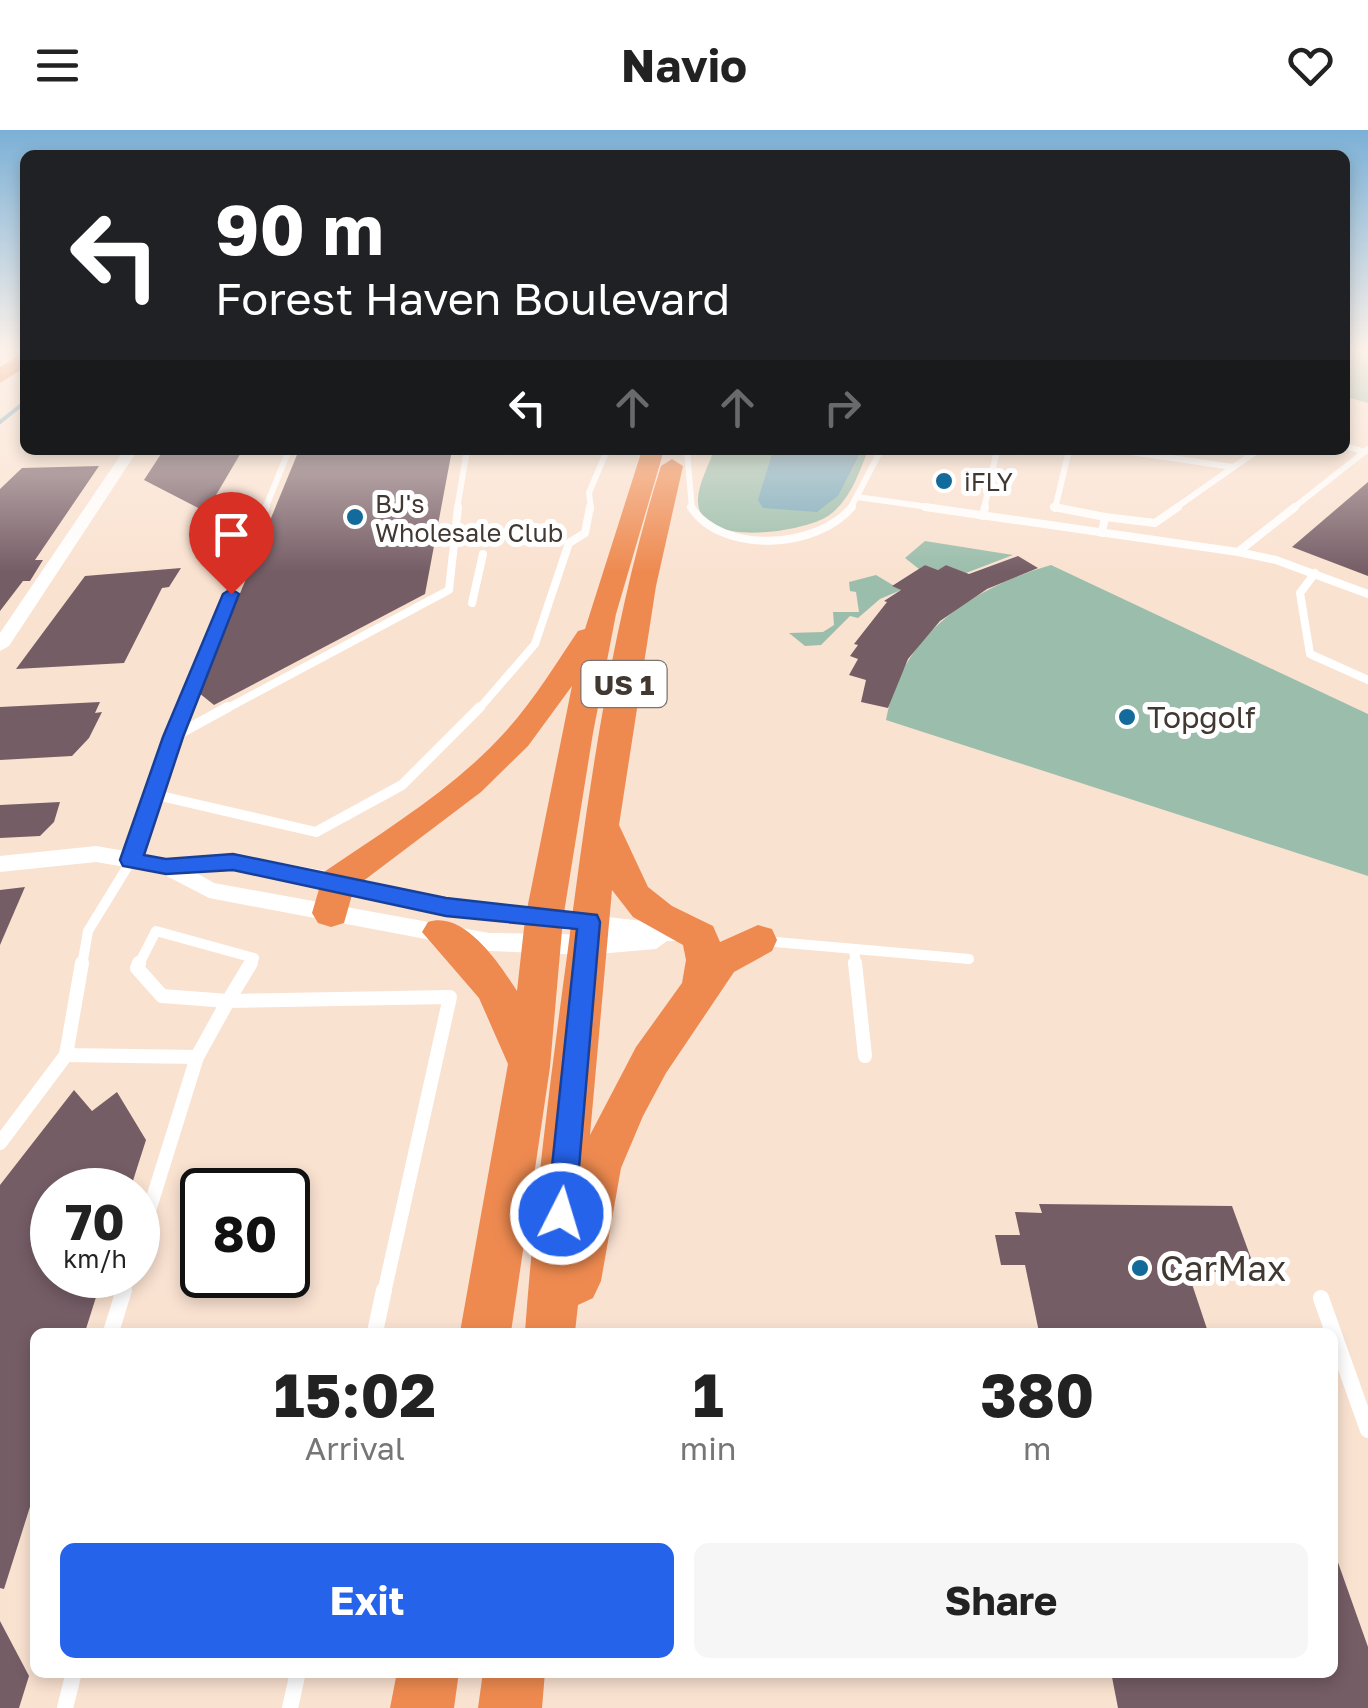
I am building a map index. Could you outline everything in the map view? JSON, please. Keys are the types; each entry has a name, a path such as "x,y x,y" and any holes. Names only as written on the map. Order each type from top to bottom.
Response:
{"highway":[{"name":"US 1","path":"485,1328 529,1067 542,933 602,614 652,455"},
{"name":"US 1","path":"550,1328 587,934 602,825 650,546 671,467 679,455"},
{"path":"334,897 442,807 535,717 602,614"},
{"path":"602,825 624,881 641,906 729,938"},
{"path":"441,932 476,962 508,1008 529,1067"},
{"path":"701,992 704,960 729,938"},
{"path":"567,1328 598,1168 651,1060 701,992 729,938"},
{"path":"422,1708 427,1678"},
{"path":"510,1708 513,1678"}],"street":[{"path":"0,646 128,455"},
{"path":"0,864 96,854 166,866 233,862 441,932 729,938"},
{"path":"166,866 209,890 446,907 542,933"}],"lane":[{"path":"1238,552 1366,451"},
{"path":"0,1143 66,1055 88,931 131,860 173,737 287,455"},
{"path":"173,737 449,590 455,557 451,546 466,455"},
{"path":"152,794 316,832 402,785 461,730 535,644 569,544 584,533 592,513 589,493 605,455"},
{"path":"686,455 692,465 688,502 700,522 747,539 777,539 817,530 848,512 878,455"},
{"path":"982,516 996,455"},
{"path":"1068,455 1053,509 1155,524 1251,455"},
{"path":"1149,455 1233,468"},
{"path":"857,497 1238,552 1368,594"},
{"path":"1102,534 1105,517"},
{"path":"472,602 483,554"},
{"path":"1315,574 1300,594 1310,654 1368,680"},
{"path":"160,1176 197,1057 228,1001 254,958 156,930 137,968 162,996 228,1001 450,997 375,1328"},
{"path":"729,938 969,959"},
{"path":"854,949 866,1056"},
{"path":"66,1055 197,1057"},
{"path":"111,1328 121,1298"},
{"path":"1321,1298 1332,1328"},
{"path":"1338,1345 1368,1429"},
{"path":"65,1708 72,1678"},
{"path":"290,1708 297,1678"}],"green space":[{"path":"712,455 772,455 759,499 839,495 859,455 866,455 848,495 836,510 816,522 777,531 754,533 715,526 703,517 698,502"},
{"path":"925,541 1013,555 966,573 946,565 938,570 925,565 919,569 905,558"},
{"name":"Topgolf","path":"1051,565 1368,714 1368,876 886,720 907,663 944,619 994,587"},
{"path":"876,575 901,590 880,599 858,618 850,616 821,645 805,646 789,633 823,632 834,625 833,612 859,612 856,592 850,591 849,582"}],"water":[{"path":"772,455 859,455 839,495 817,512 763,508 758,500"}],"building":[{"path":"160,455 240,455 206,512 144,480"},
{"name":"BJ's Wholesale Club","path":"297,455 451,455 425,594 214,705 199,693"},
{"path":"99,466 35,560 43,560 30,581 23,581 0,611 0,489 22,468"},
{"path":"1368,482 1368,576 1292,547"},
{"path":"1018,556 1038,568 987,589 940,621 908,659 888,708 861,702 866,680 849,675 858,659 850,656 858,645 854,644 887,602 884,601 901,590 892,586 925,565 938,570 946,565 969,574"},
{"path":"181,568 169,587 162,588 124,663 16,669 85,576"},
{"path":"100,702 95,713 102,712 89,738 72,756 0,760 0,707"},
{"path":"60,802 54,822 40,836 0,838 0,805"},
{"path":"25,887 0,945 0,890"},
{"path":"74,1090 92,1111 117,1092 146,1140 137,1168 30,1168 30,1298 96,1298 86,1328 30,1328 30,1507 4,1589 0,1588 0,1185"},
{"name":"CarMax","path":"1039,1204 1232,1206 1256,1272 1188,1272 1207,1328 1038,1328 1025,1265 1001,1265 995,1235 1020,1235 1015,1212 1042,1213"},
{"path":"1338,1562 1368,1647 1368,1708 1118,1708 1112,1678 1338,1678"},
{"path":"0,1621 29,1676 19,1708 0,1708"}],"place":[{"name":"iFLY","path":"944,481"},
{"name":"BJ's Wholesale Club","path":"355,517"},
{"name":"Topgolf","path":"1127,717"},
{"name":"CarMax","path":"1140,1268"}],"route":[{"path":"231,594 173,737 131,860 166,866 233,862 446,907 589,922 561,1214"}]}
